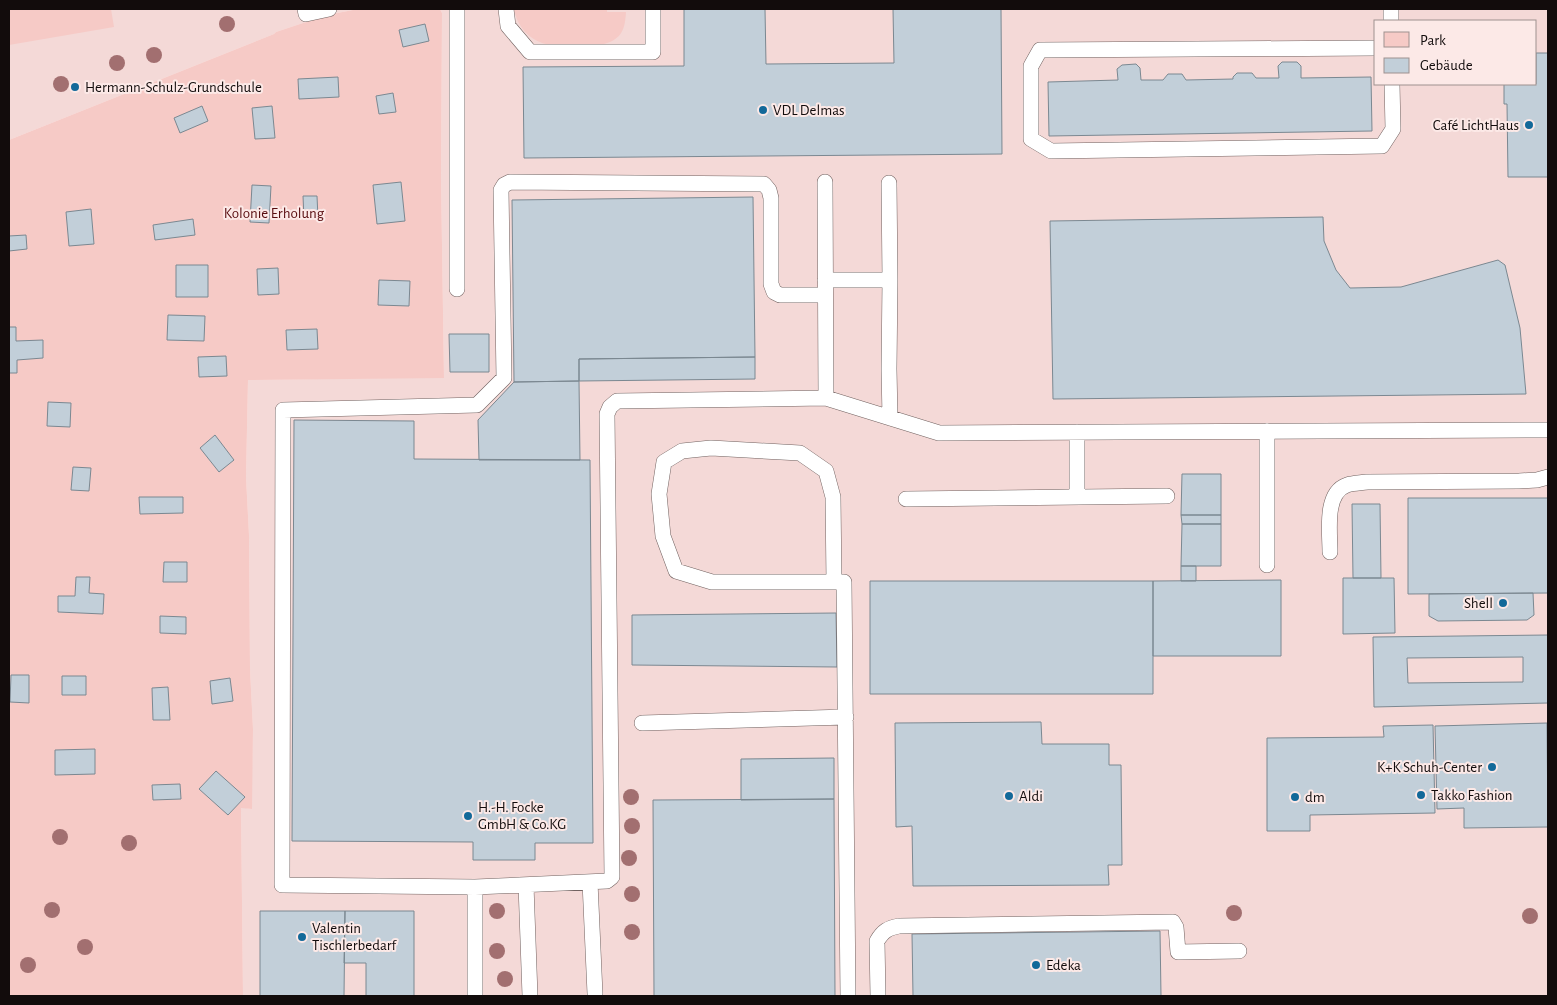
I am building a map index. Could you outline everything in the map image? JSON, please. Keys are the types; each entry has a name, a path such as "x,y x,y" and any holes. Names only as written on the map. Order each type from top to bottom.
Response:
{"lane":[{"path":"305,9 306,14 329,9"},
{"path":"457,9 457,289"},
{"path":"506,9 508,26 530,52 653,52 653,9"},
{"path":"1374,48 1040,50 1031,66 1031,139 1051,151 1382,146 1393,129 1392,85"},
{"path":"890,280 780,295 774,292 772,284 771,198 769,190 764,184 510,182 504,185 501,190 504,378 477,405 284,410 282,885 475,887 607,881 612,876 607,414 610,407 617,400 826,398 939,433 1548,430"},
{"path":"825,182 826,398"},
{"path":"889,183 890,418"},
{"path":"1266,565 1267,431"},
{"path":"1077,432 1078,497"},
{"path":"834,582 833,497 826,471 800,453 711,448 682,451 664,462 658,494 663,536 676,571 712,582 834,582 844,582 848,996"},
{"path":"1330,552 1331,504 1336,492 1346,485 1366,482 1519,481 1548,477"},
{"path":"906,499 1167,496"},
{"path":"642,723 846,717"},
{"path":"590,882 595,994"},
{"path":"526,885 530,996"},
{"path":"475,887 475,996"},
{"path":"878,996 877,941 888,928 899,926 1173,922 1176,927 1178,952 1239,951"}],"shaded area":[{"name":"Hermann-Schulz-Grundschule","path":"9,9 358,9 327,15 276,32 9,140"},
{"path":"440,9 1548,9 1548,996 243,996 241,807 251,809 253,729 246,477 248,380 444,377 441,178 442,13"}],"green space":[{"path":"9,9 111,9 114,27 9,45"},
{"name":"Kolonie Erholung","path":"358,9 440,9 442,13 441,178 444,378 248,380 246,477 253,729 252,809 241,808 243,996 9,996 9,140 276,32 327,15"},
{"path":"514,9 607,9 607,12 626,12 625,23 619,36 610,42 604,44 546,44 529,36 518,21"}],"building":[{"name":"VDL Delmas","path":"684,9 765,9 766,64 894,63 893,9 1001,9 1002,154 524,158 523,67 684,66"},
{"path":"425,24 429,41 403,47 399,30"},
{"path":"1537,53 1548,53 1548,177 1508,177 1507,104 1504,104 1504,85 1537,85"},
{"path":"1282,62 1297,62 1301,66 1301,78 1371,77 1372,131 1049,136 1048,82 1118,80 1117,69 1122,65 1136,64 1140,68 1141,80 1163,80 1168,74 1182,74 1186,80 1233,79 1237,73 1252,73 1256,78 1279,78 1278,66"},
{"path":"338,77 339,97 299,99 298,79"},
{"path":"393,93 396,112 379,114 376,96"},
{"path":"202,106 208,121 180,133 174,118"},
{"path":"272,106 275,138 255,139 252,108"},
{"path":"401,182 405,221 377,224 373,185"},
{"path":"252,185 271,186 269,223 250,222"},
{"path":"303,196 317,196 318,218 304,219"},
{"path":"753,197 755,357 579,359 579,381 514,382 512,200"},
{"path":"91,209 94,244 69,246 66,212"},
{"path":"1323,217 1324,241 1336,270 1350,288 1401,287 1498,260 1505,265 1520,328 1526,394 1053,399 1050,221"},
{"path":"193,219 195,235 155,240 153,225"},
{"path":"26,235 27,249 9,251 9,236"},
{"path":"176,265 208,265 208,297 176,297"},
{"path":"278,268 279,294 258,295 257,269"},
{"path":"379,280 410,281 409,306 378,305"},
{"path":"168,315 205,316 204,341 167,340"},
{"path":"9,327 16,327 16,341 43,340 43,358 17,360 17,373 9,373"},
{"path":"317,329 318,349 287,350 286,330"},
{"path":"449,334 489,334 489,372 450,372"},
{"path":"226,356 227,376 199,377 198,357"},
{"path":"755,357 755,379 579,381 579,359"},
{"path":"579,381 580,460 479,460 478,420 514,382"},
{"path":"48,402 71,403 70,427 47,426"},
{"path":"294,420 414,421 414,459 590,460 593,843 535,843 535,860 473,860 473,842 292,841"},
{"path":"215,435 234,460 219,472 200,448"},
{"path":"73,467 91,468 89,491 71,490"},
{"path":"1182,474 1221,474 1221,515 1181,515"},
{"path":"139,497 183,497 183,513 140,514"},
{"path":"1408,498 1548,498 1548,593 1408,594"},
{"path":"1352,504 1380,504 1381,578 1353,578"},
{"path":"1181,515 1221,515 1221,524 1182,524"},
{"path":"1182,524 1221,524 1221,566 1181,566"},
{"path":"164,562 187,562 187,582 163,582"},
{"path":"1181,566 1196,566 1196,581 1181,581"},
{"path":"76,577 90,577 89,593 104,594 103,614 58,612 58,596 75,596"},
{"path":"1343,578 1394,578 1395,633 1343,634"},
{"path":"1281,580 1281,656 1153,656 1153,581"},
{"path":"870,581 1153,581 1153,694 870,694"},
{"path":"1533,593 1534,615 1527,620 1438,621 1429,616 1429,594"},
{"path":"836,613 837,667 632,665 632,615"},
{"path":"160,616 186,617 186,634 160,633"},
{"path":"1548,635 1548,703 1374,707 1373,637","holes":["1523,657 1523,682 1408,683 1407,658"]},
{"path":"11,675 29,675 29,703 10,702"},
{"path":"62,676 86,676 86,695 62,695"},
{"path":"230,678 233,701 212,704 210,681"},
{"path":"168,687 170,720 153,720 152,688"},
{"name":"Aldi","path":"1041,722 1042,744 1109,744 1109,765 1121,765 1122,865 1108,865 1109,885 913,886 912,826 896,827 895,723"},
{"name":"K+K Schuh-Center","path":"1547,723 1548,827 1464,828 1464,808 1437,809 1435,726"},
{"path":"1433,725 1435,813 1310,815 1310,831 1267,831 1267,738 1384,737 1383,726"},
{"path":"95,749 95,774 55,775 55,750"},
{"path":"834,758 834,799 741,800 741,759"},
{"path":"216,771 245,797 228,815 199,789"},
{"path":"180,784 181,799 153,800 152,785"},
{"path":"834,799 835,996 654,996 653,800"},
{"name":"Valentin Tischlerbedarf","path":"260,911 345,911 344,996 260,996"},
{"path":"345,911 414,911 414,996 366,996 366,963 344,963"},
{"name":"Edeka","path":"1160,931 1161,996 913,996 912,934"}],"place":[{"name":"Hermann-Schulz-Grundschule","path":"75,87"},
{"name":"VDL Delmas","path":"763,110"},
{"name":"Café LichtHaus","path":"1529,125"},
{"name":"Shell","path":"1503,603"},
{"name":"K+K Schuh-Center","path":"1492,767"},
{"name":"Takko Fashion","path":"1421,795"},
{"name":"Aldi","path":"1009,796"},
{"name":"dm","path":"1295,797"},
{"name":"H.-H. Focke GmbH & Co.KG","path":"468,816"},
{"name":"Valentin Tischlerbedarf","path":"302,937"},
{"name":"Edeka","path":"1036,965"}]}
